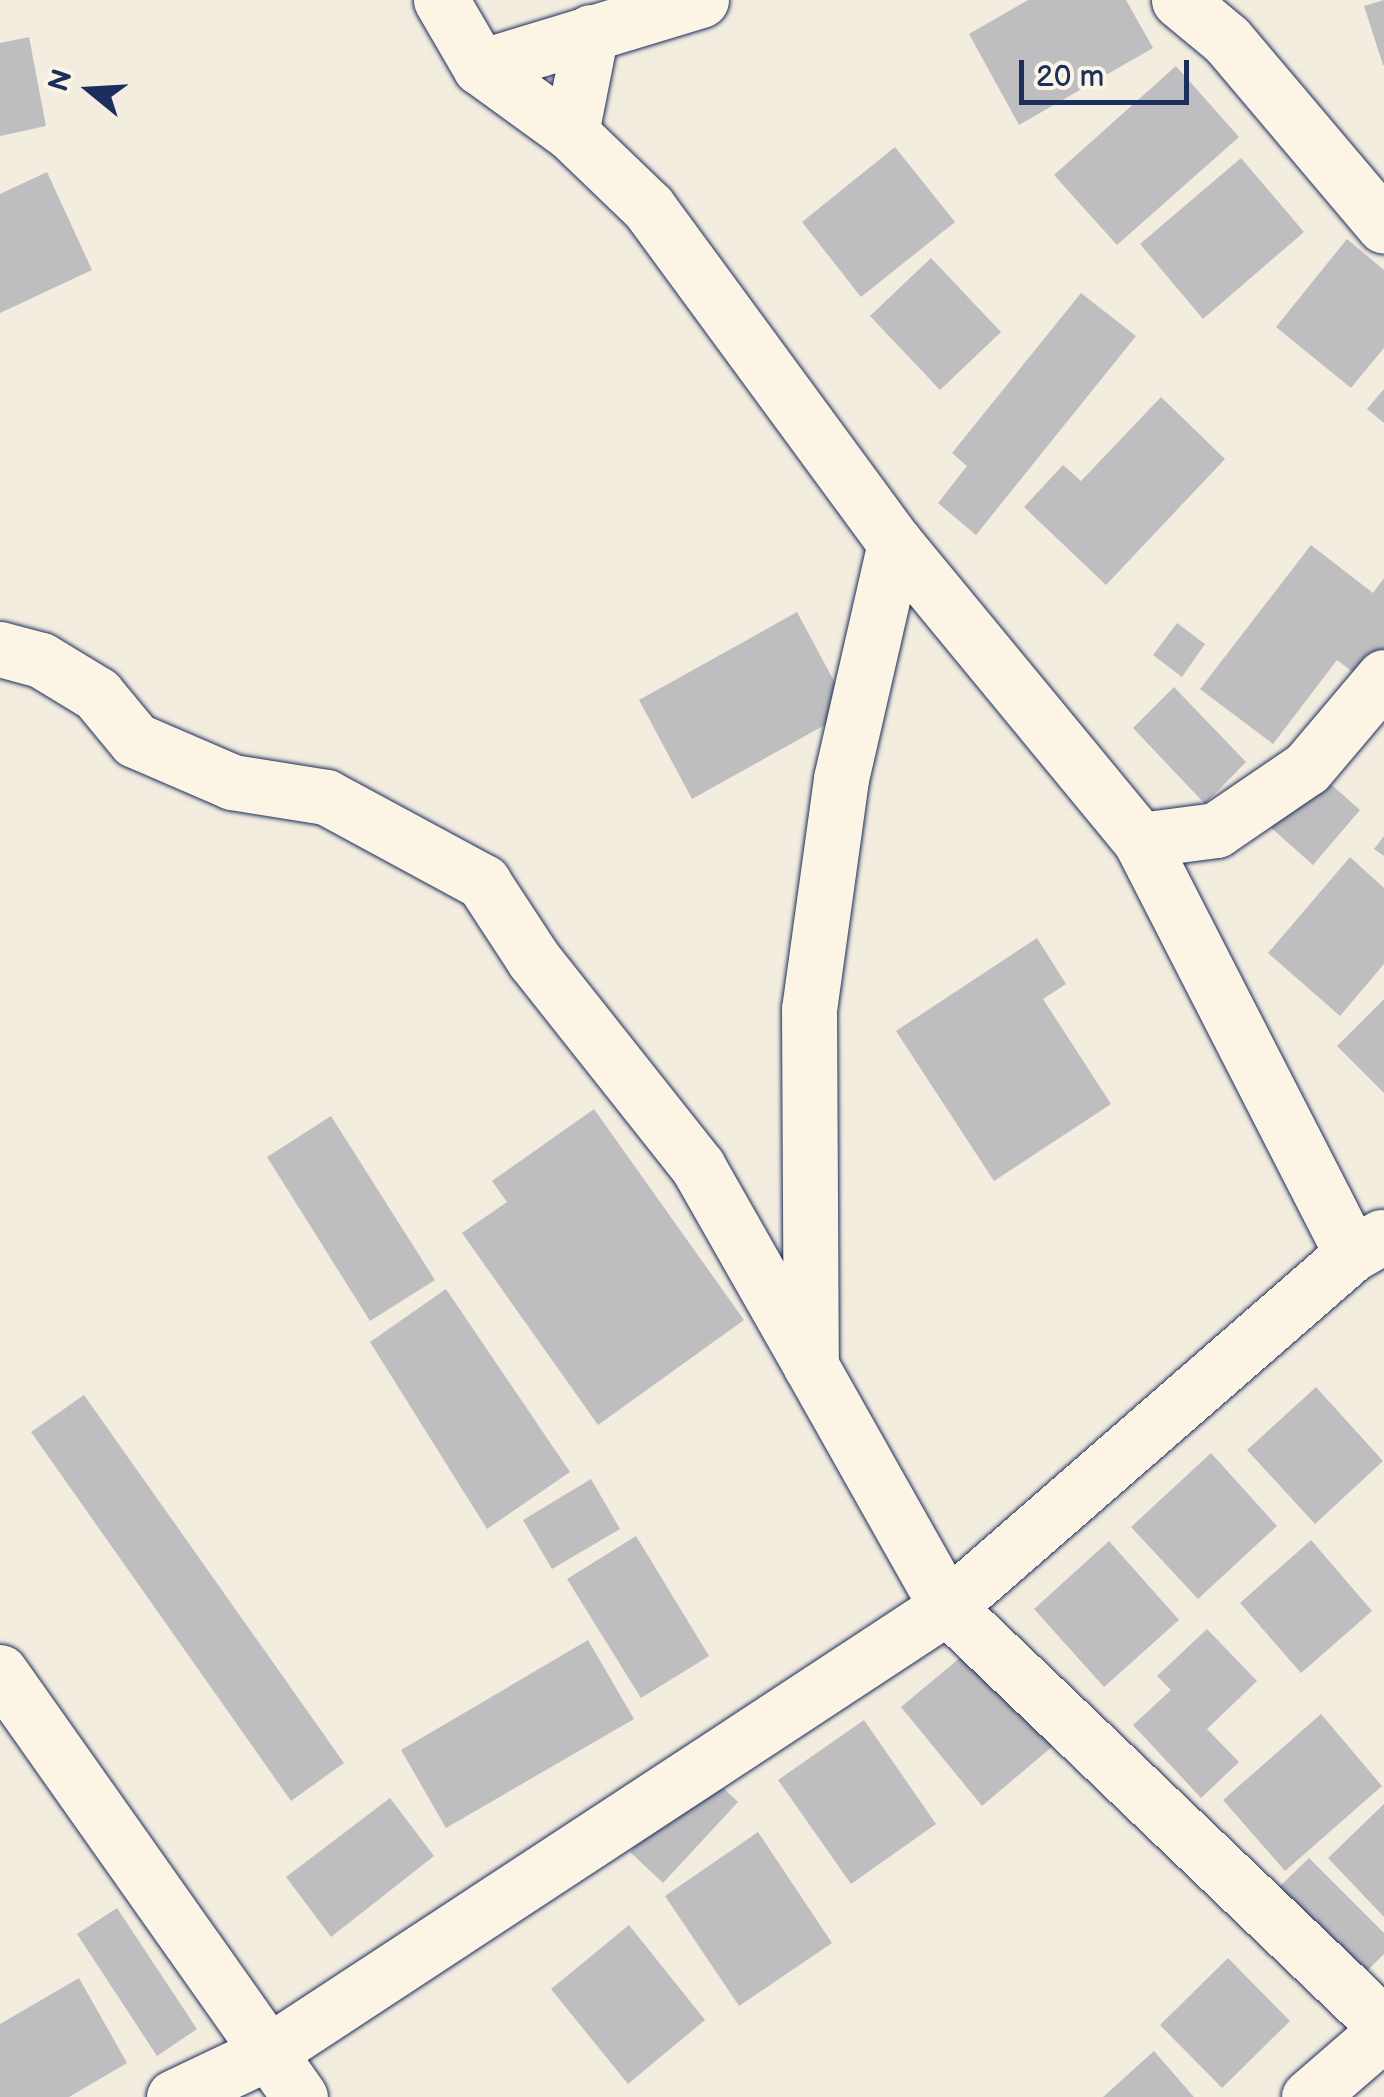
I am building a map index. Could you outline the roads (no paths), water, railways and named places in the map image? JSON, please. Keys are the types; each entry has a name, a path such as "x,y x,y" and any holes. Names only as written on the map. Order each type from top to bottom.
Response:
{"street":[{"path":"174,2097 267,2053 947,1607 1368,1244 1140,840 895,543 648,207 571,133 480,67 441,0"},
{"path":"480,67 701,0"},
{"path":"1179,0 1228,40 1384,226"},
{"path":"571,133 591,32"},
{"path":"811,1366 809,1009 841,778 895,543"},
{"path":"0,649 41,660 96,694 134,740 232,782 326,797 483,882 534,960 698,1167 947,1607 1384,2029 1309,2097"},
{"path":"1140,840 1216,830 1307,768 1384,678"},
{"path":"0,1672 300,2097"}]}
